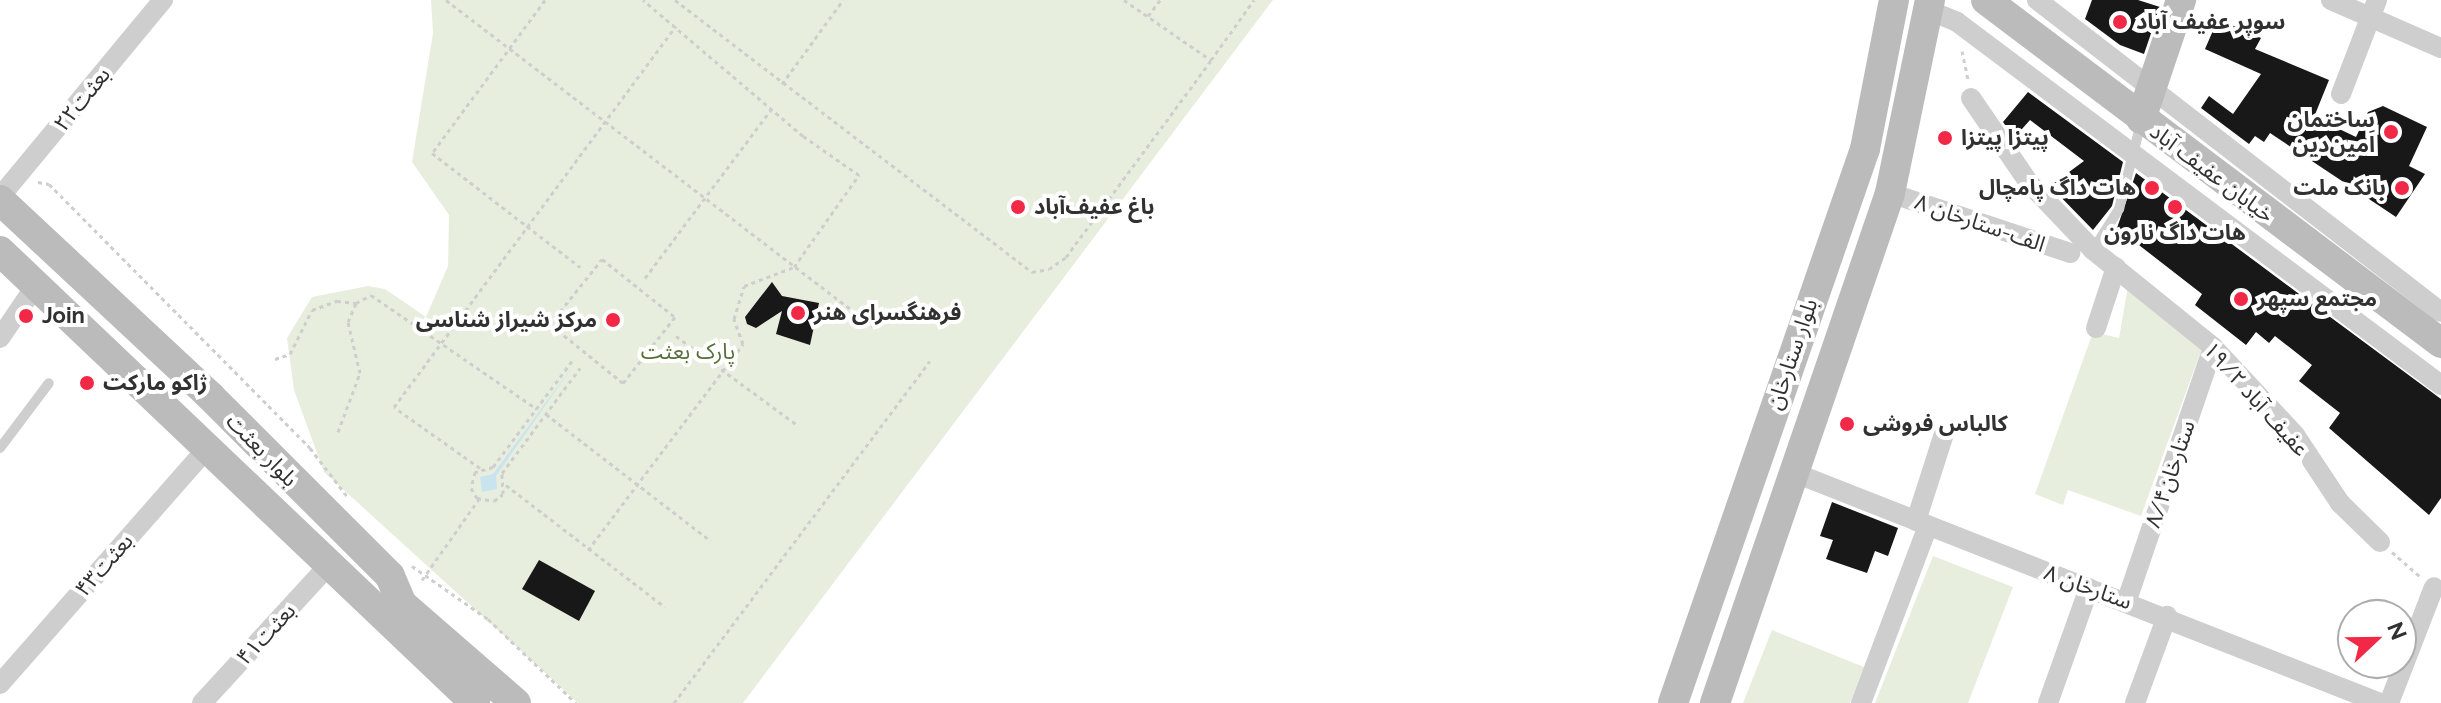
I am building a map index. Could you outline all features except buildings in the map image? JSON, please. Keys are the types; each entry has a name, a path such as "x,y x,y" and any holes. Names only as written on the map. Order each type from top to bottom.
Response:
{"main road":[{"name":"بلوار ستارخان","path":"1673,703 1865,149 1894,0"},
{"name":"خیابان عفیف آباد","path":"1986,0 2043,43 2146,105 2441,343"},
{"path":"2146,105 2181,0"},
{"name":"بلوار ستارخان","path":"1715,703 1890,193 1929,5"},
{"name":"بلوار بعثت","path":"0,198 211,397 390,576 402,604 516,703"},
{"name":"بلوار بعثت","path":"0,251 209,446 472,702"}],"street":[{"name":"بعثت۲۲","path":"0,198 163,0"},
{"path":"2037,0 2057,7 2146,105 2441,312"},
{"path":"2331,0 2374,8 2441,48"},
{"path":"1929,5 1957,22 2133,151 2441,385"},
{"path":"2043,43 2057,7"},
{"path":"2341,94 2374,8"},
{"name":"عفیف آباد ۱۹/۲","path":"1971,98 2029,183 2093,250 2213,347 2295,435 2340,503 2380,542"},
{"name":"۸ الف-ستارخان","path":"1890,193 2070,253"},
{"path":"2096,328 2116,267"},
{"path":"0,338 36,285"},
{"name":"ستارخان۸/۴","path":"2127,600 2213,347"},
{"path":"1861,703 1881,656 1922,524 1944,434"},
{"name":"بعثت۴۳","path":"0,684 209,446"},
{"name":"ستارخان ۸","path":"1795,473 2167,616 2326,694 2380,703"},
{"name":"بعثت۴۱","path":"202,703 330,564"},
{"path":"2389,703 2434,587"},
{"path":"2048,703 2089,588"},
{"path":"2135,703 2167,616"}],"lane":[{"path":"2093,250 2119,209 2146,105"},
{"path":"0,448 49,383"}],"path":[{"path":"446,0 874,327"},
{"path":"545,0 432,153 580,267"},
{"path":"588,550 743,344 734,319 744,286 794,267 859,175 772,108 643,0"},
{"path":"675,0 1032,272 1049,269 1066,257 1254,0"},
{"path":"782,84 843,0"},
{"path":"1124,0 1211,60"},
{"path":"1148,17 1160,0"},
{"path":"572,361 493,467 480,468 394,407 676,26"},
{"path":"645,278 772,108"},
{"path":"22,174 49,184 310,448 324,473 354,505"},
{"path":"602,259 675,317 623,383 550,324 602,259"},
{"path":"275,359 290,354 312,310 337,301 356,303 371,295 380,297 537,409"},
{"path":"338,432 360,373 348,329 356,303"},
{"path":"676,336 797,425"},
{"path":"674,703 930,361"},
{"path":"580,368 502,473 506,484 665,607"},
{"path":"546,414 711,541"},
{"path":"479,499 471,482 480,468"},
{"path":"479,499 494,501 506,484"},
{"path":"402,604 479,499"},
{"path":"2380,542 2434,587"},
{"path":"404,557 424,578 488,619 576,703"}],"green space":[{"name":"پارک بعثت","path":"431,0 1273,0 743,703 578,703 324,472 294,390 287,338 312,297 368,286 385,289 426,317 448,266 449,215 412,162 433,33"},
{"path":"2128,286 2202,348 2141,516 2068,490 2063,505 2035,494 2093,332 2119,338"},
{"path":"1933,556 2013,587 1968,703 1875,703"},
{"path":"1772,630 1864,667 1850,703 1743,703"}],"water":[{"path":"575,363 496,476 497,489 482,492 480,477 493,474"}],"place":[{"name":"سوپر عفیف آباد","path":"2120,22"},
{"name":"ساختمان اَمین‌دین","path":"2391,132"},
{"name":"پیتزا پیتزا","path":"1945,138"},
{"name":"هات داگ پامچال","path":"2152,188"},
{"name":"بانک ملت","path":"2402,188"},
{"name":"باغ عفیف‌آباد","path":"1018,207"},
{"name":"هات داگ نارون","path":"2175,207"},
{"name":"مجتمع سپهر","path":"2241,299"},
{"name":"فرهنگسرای هنر","path":"798,313"},
{"name":"Join","path":"26,316"},
{"name":"مرکز شیراز شناسی","path":"613,320"},
{"name":"ژاکو مارکت","path":"87,383"},
{"name":"کالباس فروشی","path":"1847,424"}]}
